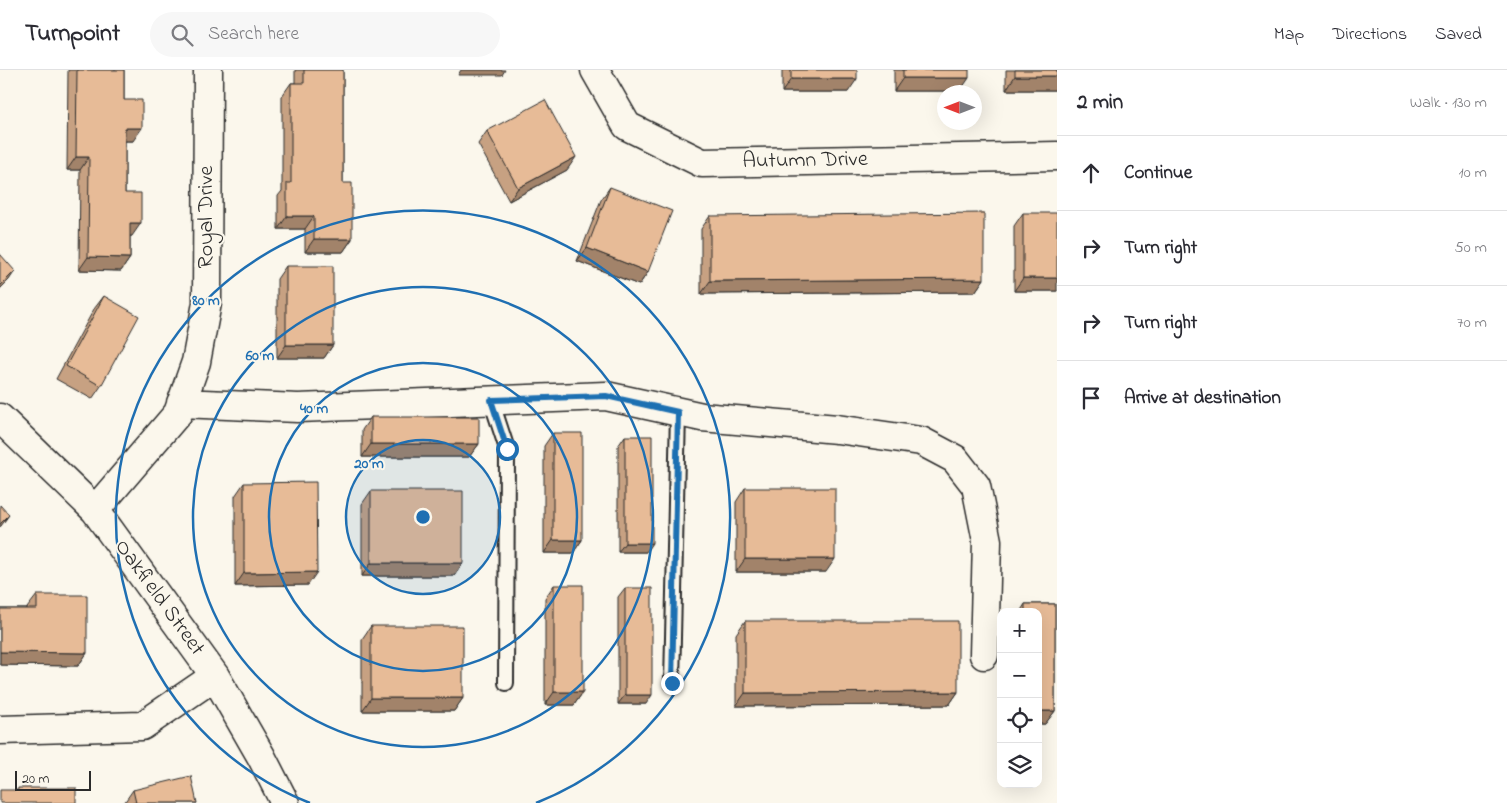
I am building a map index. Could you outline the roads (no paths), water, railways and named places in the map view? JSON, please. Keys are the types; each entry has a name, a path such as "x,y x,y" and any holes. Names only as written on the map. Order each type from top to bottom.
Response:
{"street":[{"name":"Royal Drive","path":"95,510 178,413 196,362 207,304 208,70"},
{"name":"Autumn Drive","path":"595,70 627,126 702,163 1057,156"},
{"path":"182,403 298,408 606,396 702,417 837,429 921,441 955,459 976,486 987,541 984,655"},
{"name":"Oakfield Street","path":"0,418 95,510 215,676 261,756 285,803"},
{"path":"0,730 142,726 215,676"}],"lane":[{"path":"491,400 507,449 506,683"},
{"path":"672,683 678,412"}]}
